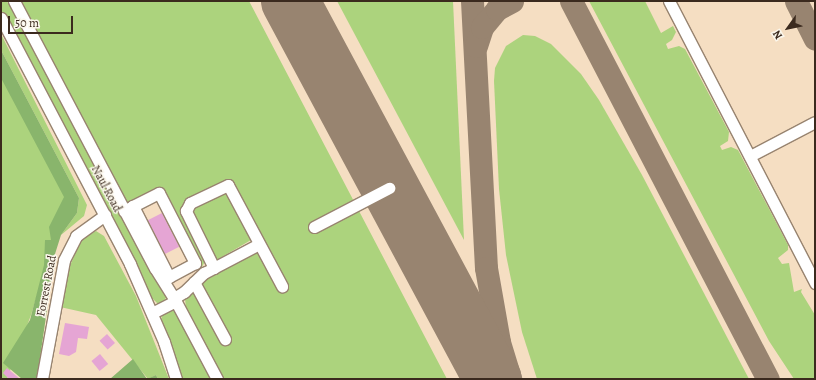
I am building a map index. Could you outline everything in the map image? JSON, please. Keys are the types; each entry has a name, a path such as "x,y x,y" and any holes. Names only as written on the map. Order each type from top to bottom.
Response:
{"street":[{"path":"14,1 128,208 217,379"},
{"path":"669,1 800,251 815,283"},
{"name":"Naul Road","path":"1,18 105,215 152,313 176,379"},
{"path":"750,156 815,122"},
{"path":"214,268 188,218 186,211 190,203 228,185 282,286"},
{"path":"314,227 389,188"},
{"path":"159,193 195,263 169,277 128,208 159,193"},
{"name":"Forrest Road","path":"42,379 64,260 76,236 86,226 105,215"},
{"path":"152,313 175,300 194,282 214,268 259,244"},
{"path":"800,251 815,271"},
{"path":"194,282 225,339"}],"green space":[{"path":"1,1 7,1 25,33 149,270 167,296 164,301 158,304 150,296 121,236 1,12"},
{"path":"19,1 249,1 447,379 223,379 186,308 185,299 203,278 256,251 284,284 284,276 278,272 229,179 188,200 205,261 201,269 190,270 200,263 161,188 126,204"},
{"path":"337,1 453,1 464,240"},
{"path":"589,1 645,1 661,33 673,26 676,32 672,40 666,44 668,49 679,46 685,49 729,132 728,141 720,146 722,150 731,147 738,150 788,245 788,250 778,258 782,264 789,263 794,292 802,289 801,292 815,315 815,379 794,379 769,341"},
{"path":"1,34 87,205 84,216 61,235 77,213 79,198 1,50"},
{"path":"523,35 535,36 551,44 581,74 599,100 642,175 749,379 537,379 522,332 506,255 499,189 494,81 495,68 506,46"},
{"path":"1,50 79,198 77,213 61,235 55,254 37,379 22,379 3,363 30,320 44,265 45,240 51,240 49,227 64,197 1,78"},
{"path":"1,69 66,198 31,315 7,379 1,379"},
{"path":"221,192 227,193 251,240 215,261 191,213 193,205"},
{"path":"96,231 104,236 136,296 169,379 158,379 156,375 148,379 96,315 60,307 69,268 78,247 84,238"},
{"path":"163,311 175,311 211,379 180,379 161,321"},
{"path":"133,359 147,379 110,379"},
{"path":"156,375 158,379 147,379"}],"building":[{"path":"162,213 179,247 165,254 148,220"},
{"path":"65,323 89,327 87,339 78,338 76,352 69,356 59,354"},
{"path":"107,334 115,343 108,350 100,341"},
{"path":"100,354 108,364 100,371 91,361"},
{"path":"7,368 20,379 9,379 3,373"}],"taxiway":[{"path":"472,1 486,268 499,342 510,379"},
{"path":"476,46 482,27 497,9 512,1"},
{"path":"571,1 768,379"},
{"path":"796,1 815,39"}],"runway":[{"path":"290,1 493,379"}]}
